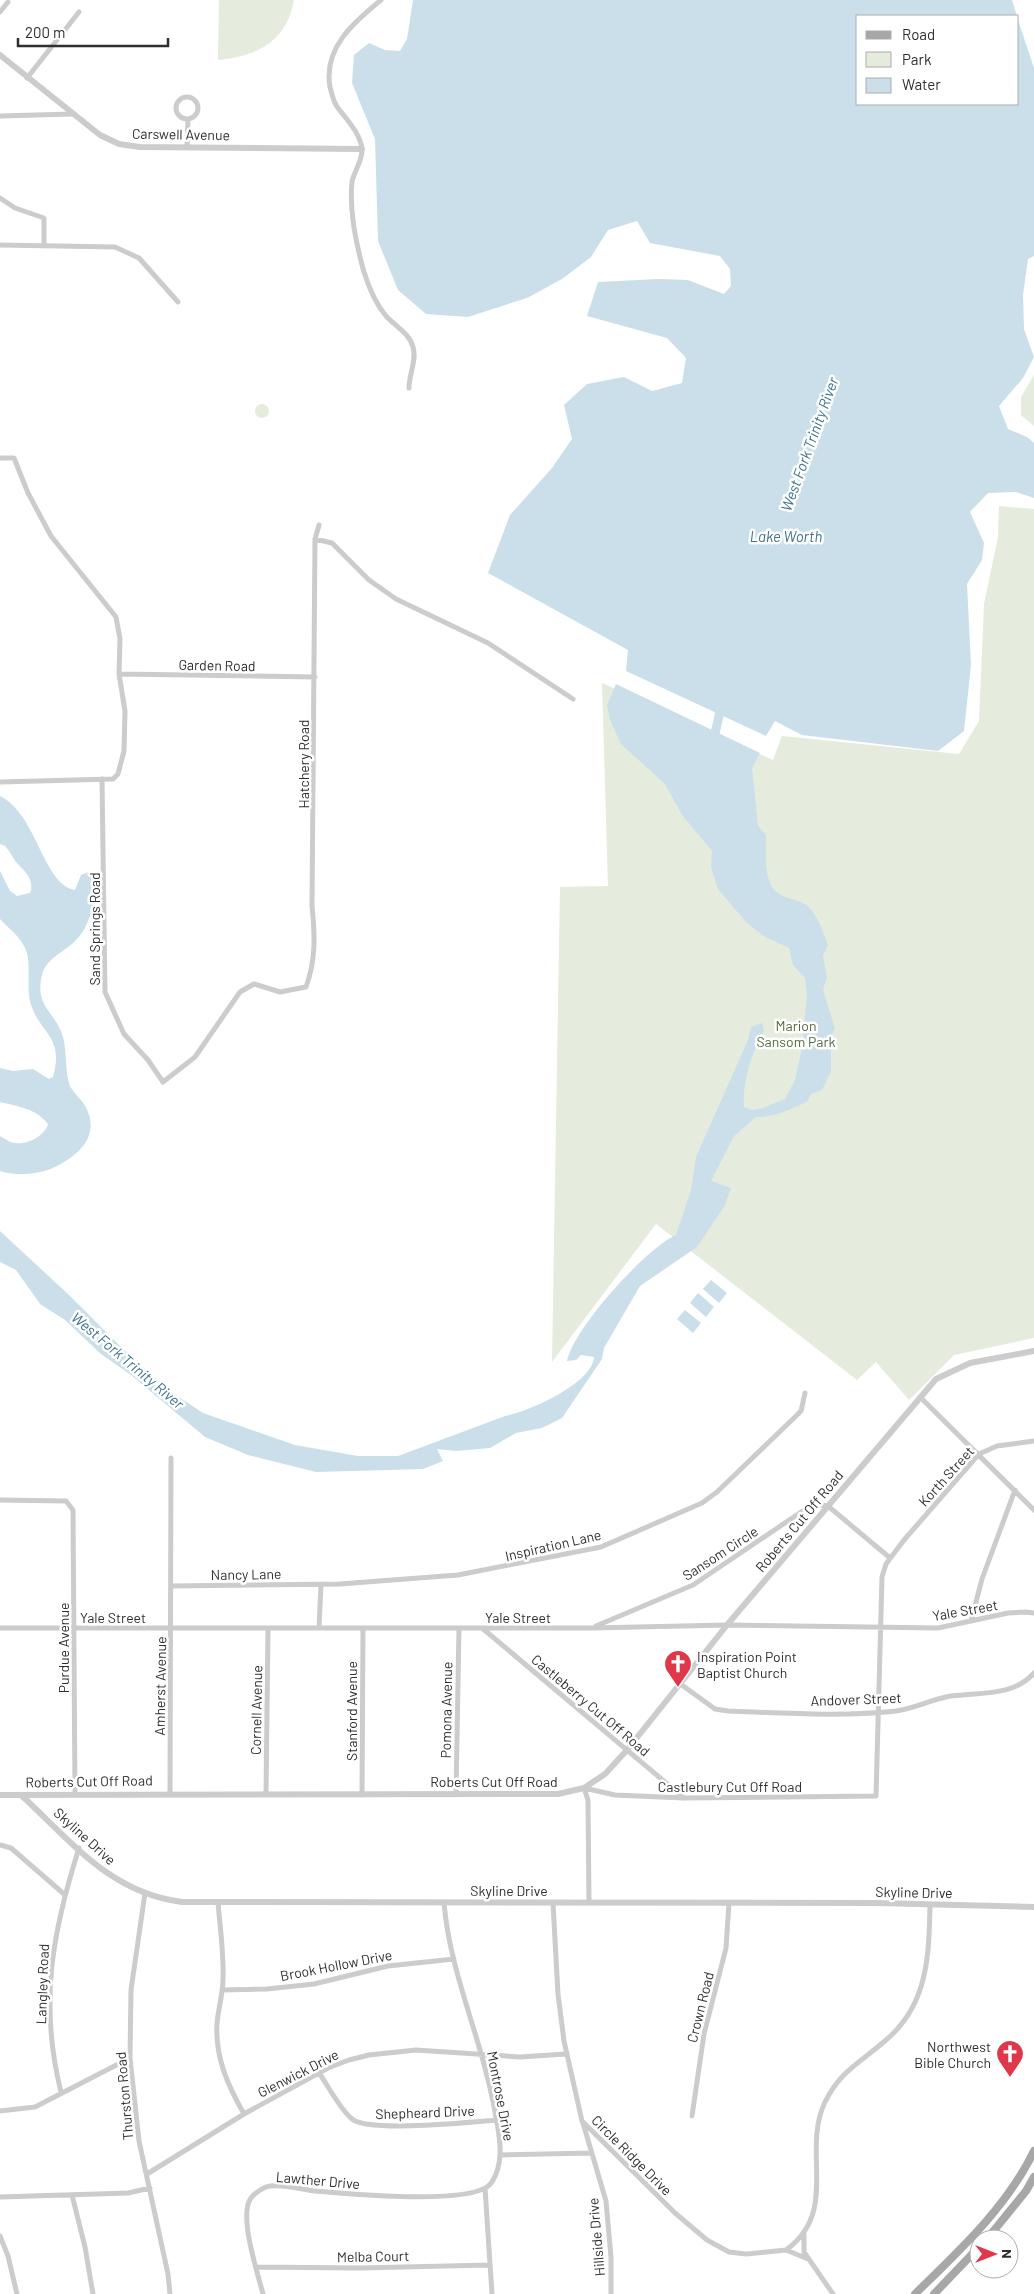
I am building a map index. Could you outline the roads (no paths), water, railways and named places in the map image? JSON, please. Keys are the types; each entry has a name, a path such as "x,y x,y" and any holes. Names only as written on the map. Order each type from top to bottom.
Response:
{"main road":[{"path":"915,2294 976,2233 1004,2200 1032,2160 1034,2151"},
{"path":"995,2229 1017,2203 1034,2177"},
{"path":"934,2294 969,2257"}],"street":[{"path":"381,0 359,18 341,39 334,50 329,80 334,102 355,131 362,148 352,182 353,218 356,241 371,294 387,316 410,339 413,346 414,360 408,388"},
{"path":"0,12 8,2"},
{"path":"27,78 79,12"},
{"name":"Carswell Avenue","path":"0,54 72,114 100,135 119,144 140,147 362,148"},
{"path":"186,97 196,101 198,108 196,115 188,119 179,116 176,110 178,103 186,97"},
{"path":"0,116 72,114"},
{"path":"187,147 188,119"},
{"path":"0,198 15,208 44,218 44,245"},
{"path":"0,245 115,247 139,258 178,302"},
{"path":"0,458 14,458 28,493 51,536 116,617 120,639 119,674 125,711 124,751 118,774 112,779 0,782"},
{"name":"Hatchery Road","path":"306,988 313,969 315,942 312,906 315,539 319,525"},
{"path":"315,539 332,543 369,580 388,594 488,643 573,699"},
{"name":"Garden Road","path":"119,674 315,678"},
{"name":"Sand Springs Road","path":"102,779 105,992 124,1034 148,1060 163,1082 195,1057 240,992 254,984 280,992 306,988"},
{"name":"Roberts Cut Off Road","path":"0,1795 75,1793 558,1794 584,1788 605,1774 627,1750 727,1625 936,1380 963,1365 1034,1351"},
{"name":"Inspiration Lane","path":"321,1584 458,1576 601,1547 702,1503 717,1492 800,1411 804,1393"},
{"path":"920,1397 1034,1510"},
{"name":"Korth Street","path":"891,1557 979,1454 997,1446 1034,1441"},
{"name":"Amherst Avenue","path":"170,1793 171,1458"},
{"path":"971,1621 985,1570 1015,1490"},
{"name":"Purdue Avenue","path":"0,1500 50,1501 69,1504 73,1510 75,1793"},
{"name":"Sansom Circle","path":"592,1628 693,1585 813,1504 828,1506"},
{"path":"828,1506 891,1557 882,1577 879,1712"},
{"path":"319,1628 321,1584"},
{"name":"Nancy Lane","path":"171,1586 321,1584"},
{"name":"Yale Street","path":"0,1628 592,1628 727,1625 938,1628 1008,1613 1025,1612 1034,1614"},
{"name":"Cornell Avenue","path":"266,1794 268,1628"},
{"name":"Stanford Avenue","path":"362,1795 363,1628"},
{"name":"Pomona Avenue","path":"456,1793 459,1628"},
{"name":"Castleberry Cut Off Road","path":"482,1628 684,1798"},
{"name":"Andover Street","path":"679,1683 715,1709 728,1712 879,1712 912,1708 950,1696 1002,1691 1023,1682 1034,1673"},
{"name":"Castlebury Cut Off Road","path":"584,1788 615,1795 684,1798 876,1796 879,1712"},
{"path":"584,1788 588,1800 589,1902"},
{"name":"Skyline Drive","path":"21,1795 105,1872 124,1885 145,1893 182,1902 589,1902 1034,1907"},
{"path":"0,1845 10,1848 64,1894"},
{"name":"Langley Road","path":"61,2092 52,2056 50,1973 64,1894 79,1848"},
{"name":"Thurston Road","path":"145,1893 131,1990 130,2058 139,2141 170,2294"},
{"path":"218,1902 224,1965 217,2023 217,2045 228,2086 244,2114"},
{"name":"Montrose Drive","path":"444,1903 446,1928 483,2055 497,2120 500,2155 494,2179 485,2188"},
{"name":"Circle Ridge Drive","path":"553,1903 558,1994 566,2054 582,2121 675,2213 707,2240 730,2252 746,2254 786,2250 808,2259"},
{"name":"Crown Road","path":"692,2116 704,2034 726,1948 729,1903"},
{"path":"832,2294 808,2259 802,2242 818,2195 816,2134 825,2102 844,2072 891,2036 911,2011 921,1990 927,1966 930,1905"},
{"name":"Brook Hollow Drive","path":"222,1990 267,1989 314,1984 388,1966 454,1959"},
{"name":"Glenwick Drive","path":"147,2174 244,2114 319,2073 349,2060 387,2052 416,2050 520,2057 566,2054"},
{"path":"0,2111 35,2107 130,2058"},
{"name":"Shepheard Drive","path":"319,2073 352,2119 363,2124 383,2126 497,2120"},
{"name":"Hillside Drive","path":"582,2121 606,2201 611,2258 611,2294"},
{"path":"500,2155 592,2153"},
{"name":"Lawther Drive","path":"263,2294 248,2231 247,2208 251,2198 264,2187 278,2186 356,2195 406,2196 469,2192 485,2188"},
{"path":"0,2197 128,2193 150,2188"},
{"path":"485,2188 486,2229 492,2294"},
{"path":"72,2195 94,2294"},
{"path":"786,2250 804,2232"},
{"path":"0,2236 8,2256 17,2294"},
{"name":"Melba Court","path":"257,2267 360,2268 490,2265"}],"water":[{"name":"Lake Worth","path":"413,0 1012,0 1017,15 856,15 856,105 1019,105 1019,23 1034,68 1034,256 1028,259 1023,295 1024,329 1034,357 1023,378 999,406 1008,429 1027,437 1034,443 1034,498 1016,492 988,493 970,512 984,543 982,560 967,584 971,665 964,731 938,751 802,735 775,721 766,736 626,671 628,650 488,573 510,515 552,468 572,439 564,405 587,384 624,377 652,391 682,383 686,358 667,338 587,316 598,282 659,279 688,280 724,294 731,286 730,269 720,256 650,243 637,221 608,230 591,257 562,279 527,298 468,317 426,314 398,290 378,241 375,139 352,83 354,55 369,43 385,50 400,51 407,39"},
{"path":"616,684 760,753 752,768 758,826 766,835 767,873 771,885 777,893 805,904 813,912 828,945 823,956 827,978 823,989 835,1029 831,1037 831,1071 822,1090 811,1094 807,1102 788,1110 775,1115 756,1117 734,1136 711,1181 731,1188 725,1205 697,1247 640,1286 604,1348 602,1359 562,1418 542,1428 516,1433 490,1448 456,1451 437,1449 443,1461 423,1469 316,1472 248,1455 205,1437 131,1375 101,1354 65,1320 40,1304 16,1270 0,1262 0,1231 69,1295 132,1358 173,1393 203,1413 295,1445 358,1456 398,1456 528,1409 558,1395 583,1377 591,1367 594,1357 581,1355 576,1360 567,1361 572,1347 583,1329 613,1290 647,1256 676,1235 691,1190 696,1157 748,1040 751,1027 762,1023 764,1030 746,1077 744,1107 751,1110 763,1108 785,1099 795,1080 802,1048 807,995 805,978 793,965 789,948 765,937 746,922 718,889 711,867 712,851 682,815 665,784 621,744 610,720 607,705"},
{"path":"0,796 13,805 23,818 47,863 55,876 64,885 75,890 81,875 88,872 94,876 93,903 88,921 79,937 44,969 40,986 43,1002 60,1028 65,1049 68,1081 89,1114 90,1132 82,1147 68,1160 46,1171 30,1174 0,1171 0,1136 13,1143 25,1143 39,1136 48,1124 32,1112 0,1102 0,1068 13,1071 33,1069 49,1079 53,1077 56,1052 30,1001 28,960 25,948 17,936 0,919 0,871 10,891 17,896 30,893 31,884 26,873 7,848 0,844"},
{"path":"711,1280 727,1293 719,1303 703,1289"},
{"path":"698,1293 714,1307 706,1317 690,1303"},
{"path":"685,1310 701,1323 693,1333 677,1319"}],"waterway":[{"name":"West Fork Trinity River","path":"715,743 713,742 722,703"}],"place":[{"name":"Inspiration Point Baptist Church","path":"678,1688"},
{"name":"Northwest Bible Church","path":"1010,2078"}],"park label":[{"name":"Marion Sansom Park","path":"796,1034"}]}
